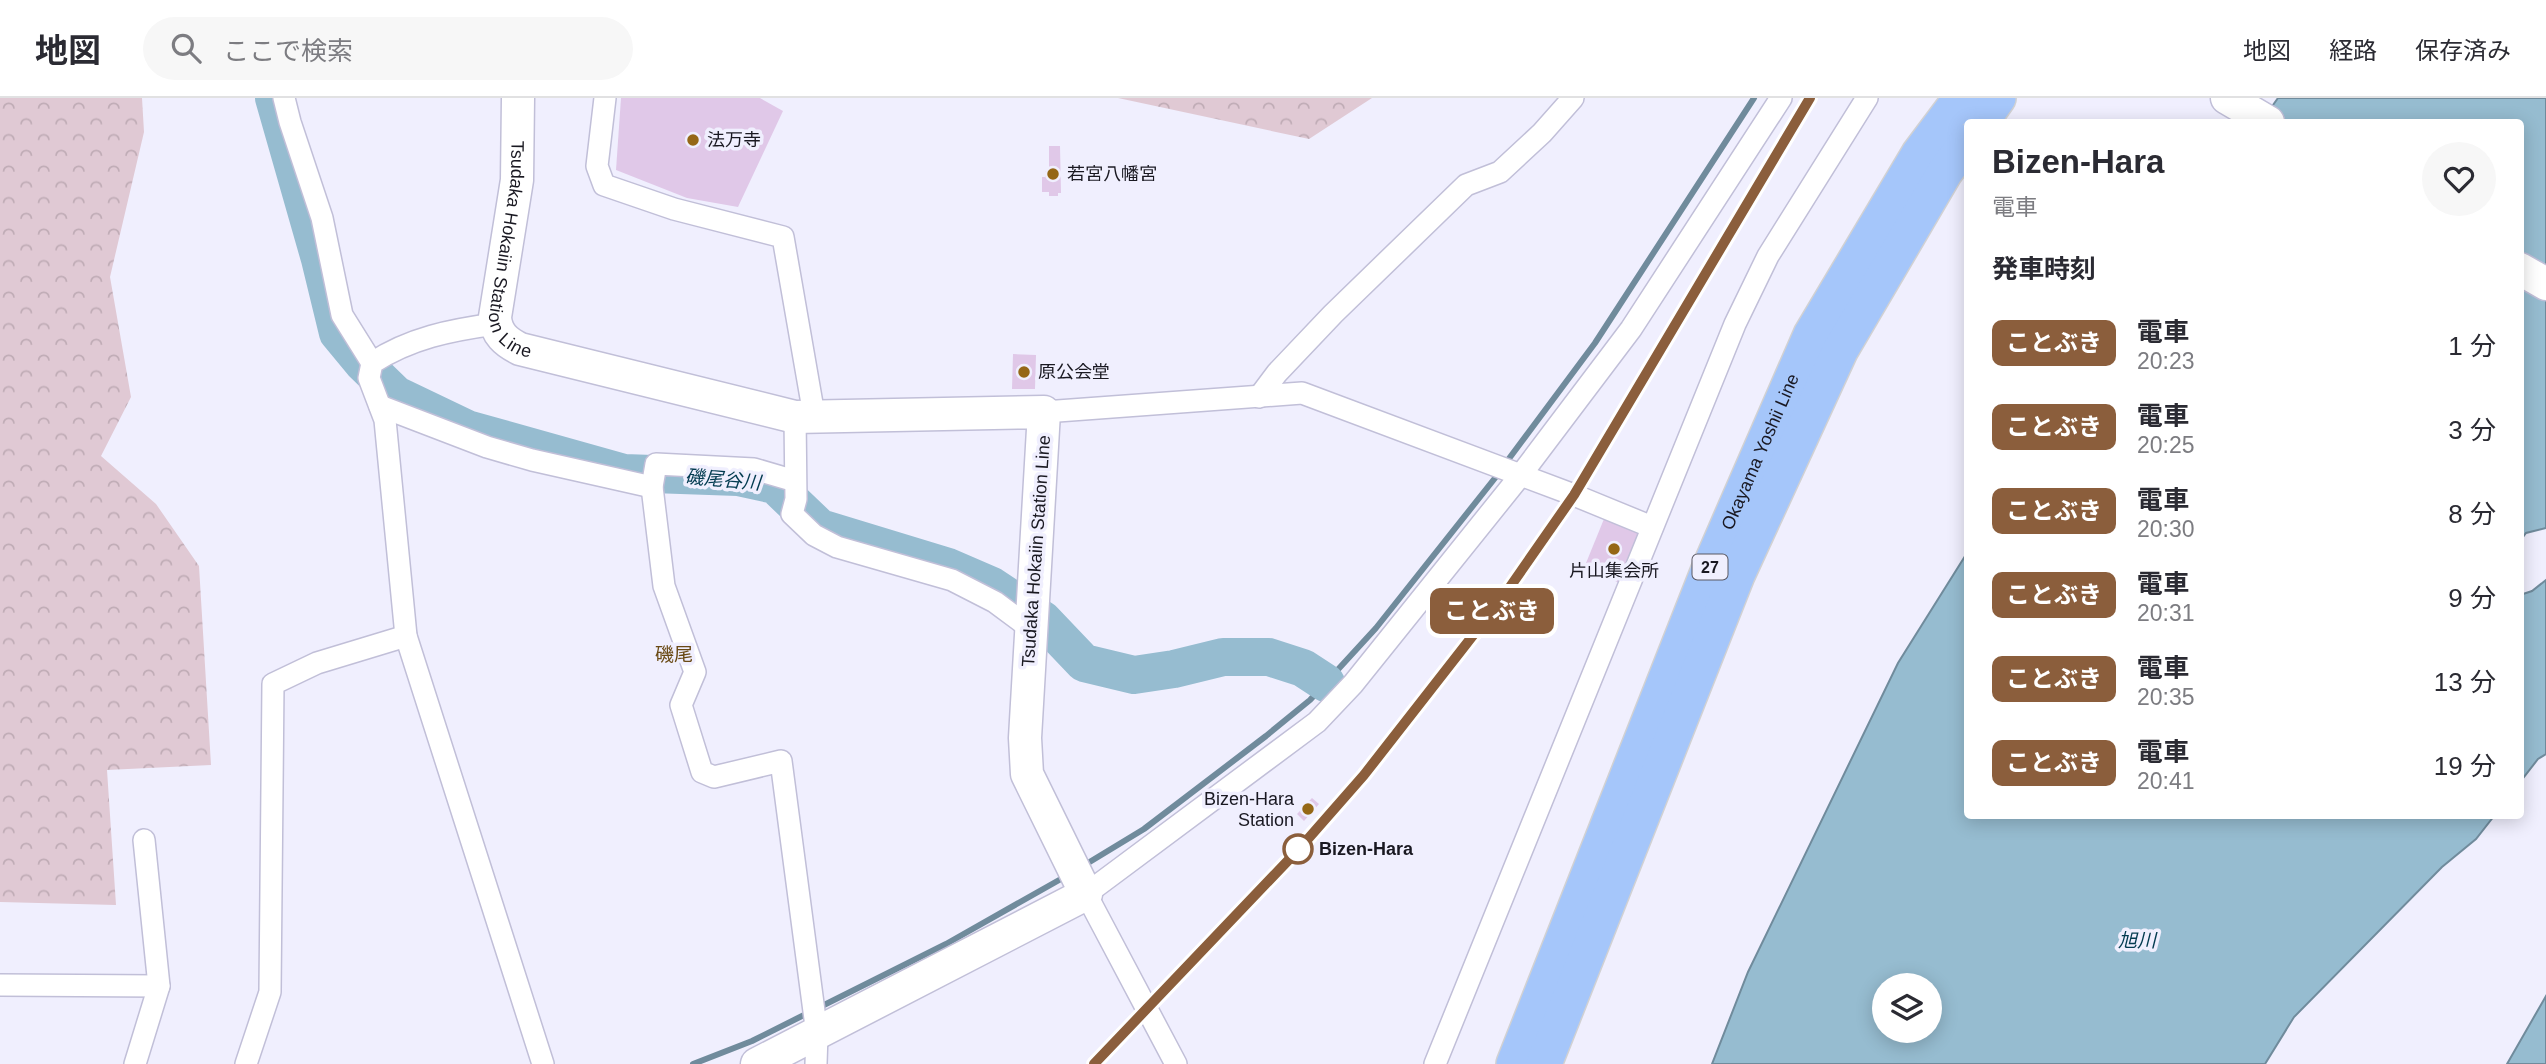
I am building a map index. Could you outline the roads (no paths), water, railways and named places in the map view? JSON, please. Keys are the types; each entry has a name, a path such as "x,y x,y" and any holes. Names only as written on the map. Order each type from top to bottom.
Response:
{"main road":[{"name":"Tsudaka Hokaiin Station Line","path":"518,98 517,180 495,324 508,343 520,349 805,416 1044,412 1025,738 1027,775 1078,881"},
{"name":"Okayama Yoshii Line","path":"1514,1064 1710,567 1811,335 1919,154 1961,98"},
{"path":"1983,119 1998,98"},
{"path":"2227,98 2263,119"},
{"name":"Okayama Yoshii Line","path":"1544,1064 1748,551 1840,351 1945,172 1964,146"},
{"path":"2524,271 2546,284"},
{"path":"757,1064 1078,881"}],"street":[{"path":"284,98 322,218 342,315 371,369 385,420 406,636 543,1064"},
{"path":"605,98 597,166 604,185 674,209 783,237 805,416 792,514 814,535 837,547 952,580 1032,617"},
{"path":"1259,397 1277,373 1333,314 1466,186 1500,172 1542,133 1573,98"},
{"path":"1176,1064 1078,881 1317,722 1353,684 1508,472 1631,329 1781,98"},
{"path":"1435,1064 1735,324 1768,256 1867,98"},
{"path":"371,369 405,344 447,330 495,324"},
{"path":"1044,412 1301,393 1652,527"},
{"path":"380,406 487,447 558,467 654,479"},
{"path":"795,496 754,469 656,464 654,479 664,586 695,672 681,705 702,772 714,777 781,761 814,1030"},
{"path":"246,1064 270,992 273,684 317,663 406,636"},
{"path":"135,1064 159,986 144,841"},
{"path":"0,985 159,986"}],"water":[{"path":"2278,98 2546,98 2546,528 2524,536 2524,119 2263,119"},
{"name":"旭川","path":"1964,558 1964,819 2492,819 2476,839 2442,867 2294,1017 2265,1064 1712,1064 1748,972 1898,663"},
{"path":"2546,580 2546,754 2538,759 2524,777 2524,594"},
{"path":"2546,996 2546,1064 2507,1064"}],"waterway":[{"name":"磯尾谷川","path":"274,98 338,333 362,362 396,395 467,429 624,473 738,477 775,485 820,528 948,567 992,586 1043,620 1084,663 1134,675 1223,657 1269,657 1303,668 1326,683"},
{"path":"1505,464 1595,343 1754,98"},
{"path":"1083,866 1144,829 1310,700 1376,628 1499,473"},
{"path":"693,1064 752,1041 946,944 1068,875"}],"railway":[{"path":"1094,1064 1256,894 1360,778 1459,657 1546,534 1625,412 1810,98"}],"train":[{"name":"ことぶき","path":"1094,1064 1300,848 1380,757 1503,597 1574,495 1810,98"}],"place":[{"name":"法万寺","path":"693,140"},
{"name":"若宮八幡宮","path":"1053,174"},
{"name":"原公会堂","path":"1024,372"},
{"name":"片山集会所","path":"1614,549"},
{"name":"Bizen-Hara Station","path":"1308,809"},
{"name":"Bizen-Hara","path":"1298,849"}],"district":[{"name":"磯尾","path":"674,654"}]}
